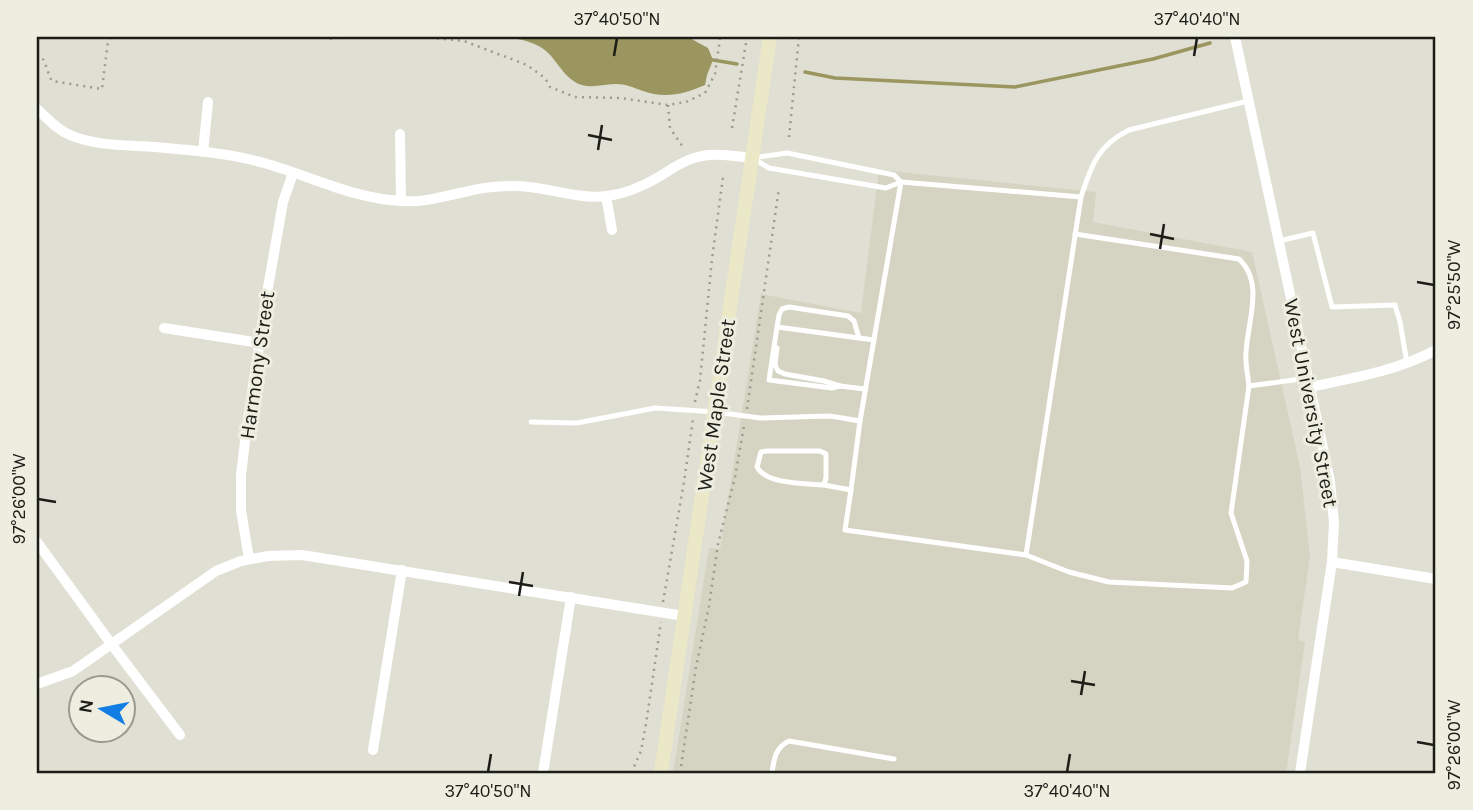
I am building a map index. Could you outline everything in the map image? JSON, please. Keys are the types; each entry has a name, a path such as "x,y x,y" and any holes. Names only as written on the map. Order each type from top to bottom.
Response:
{"main road":[{"name":"West Maple Street","path":"661,773 770,37"}],"street":[{"name":"West University Street","path":"1235,37 1330,481 1334,523 1332,562 1300,773"},
{"path":"203,152 208,102"},
{"path":"38,111 69,135 88,140 203,152 263,162 347,192 401,201 437,199 468,191 516,186 606,196 633,190 676,165 695,158 717,153 752,158"},
{"path":"400,134 401,201"},
{"name":"Harmony Street","path":"249,559 241,510 241,475 266,299 284,202 293,173"},
{"path":"606,196 612,230"},
{"path":"164,328 260,343"},
{"path":"1309,382 1383,372 1436,350"},
{"path":"37,542 180,735"},
{"path":"37,684 73,671 216,571 249,559 268,556 302,555 684,616"},
{"path":"1332,562 1436,579"},
{"path":"373,750 402,570"},
{"path":"542,773 570,597"}],"lane":[{"path":"1026,555 1080,197 1091,167 1107,144 1129,130 1248,101"},
{"path":"752,158 786,153 894,175 901,182"},
{"path":"752,158 769,168 872,187 886,188 901,182 1080,197"},
{"path":"901,182 865,389 845,530 1026,555 1069,572 1109,582 1232,588 1246,582 1247,561 1231,513 1250,386 1246,355 1254,296 1246,266 1239,259 1075,234"},
{"path":"1279,241 1313,233 1332,307 1395,304 1406,363"},
{"path":"840,386 832,388 769,380 779,315 782,309 789,307 842,314 854,321 859,338"},
{"path":"777,327 874,340"},
{"path":"777,327 775,365 778,371 840,386 865,389"},
{"path":"1250,386 1309,382"},
{"path":"531,422 577,423 655,408 760,418 830,416 860,421"},
{"path":"824,485 826,454 761,452 757,467 761,474 773,480 851,490"},
{"path":"772,773 775,753 782,744 789,741 894,759"}],"path":[{"path":"37,55 45,61 47,74 52,81 102,89 108,41 111,37"},
{"path":"316,37 340,37"},
{"path":"423,37 464,41 515,60 545,78 550,87 575,97 620,98 668,105 686,102 705,93 715,74 720,39 718,37"},
{"path":"732,128 747,37"},
{"path":"789,137 799,37"},
{"path":"668,105 670,128 683,147"},
{"path":"632,773 646,724 668,569 700,380 723,177"},
{"path":"680,773 718,544 735,477 746,416 779,188"}],"shaded area":[{"path":"506,37 688,37 708,48 713,60 705,85 682,93 659,95 621,84 580,84 570,79 542,48"},
{"path":"879,170 1096,192 1093,222 1252,252 1300,467 1310,556 1298,640 1305,642 1286,773 673,773 709,548 720,549 761,294 861,313"}],"waterway":[{"path":"805,72 835,78 1015,87 1153,59 1210,43"},
{"path":"713,60 737,64"}]}
